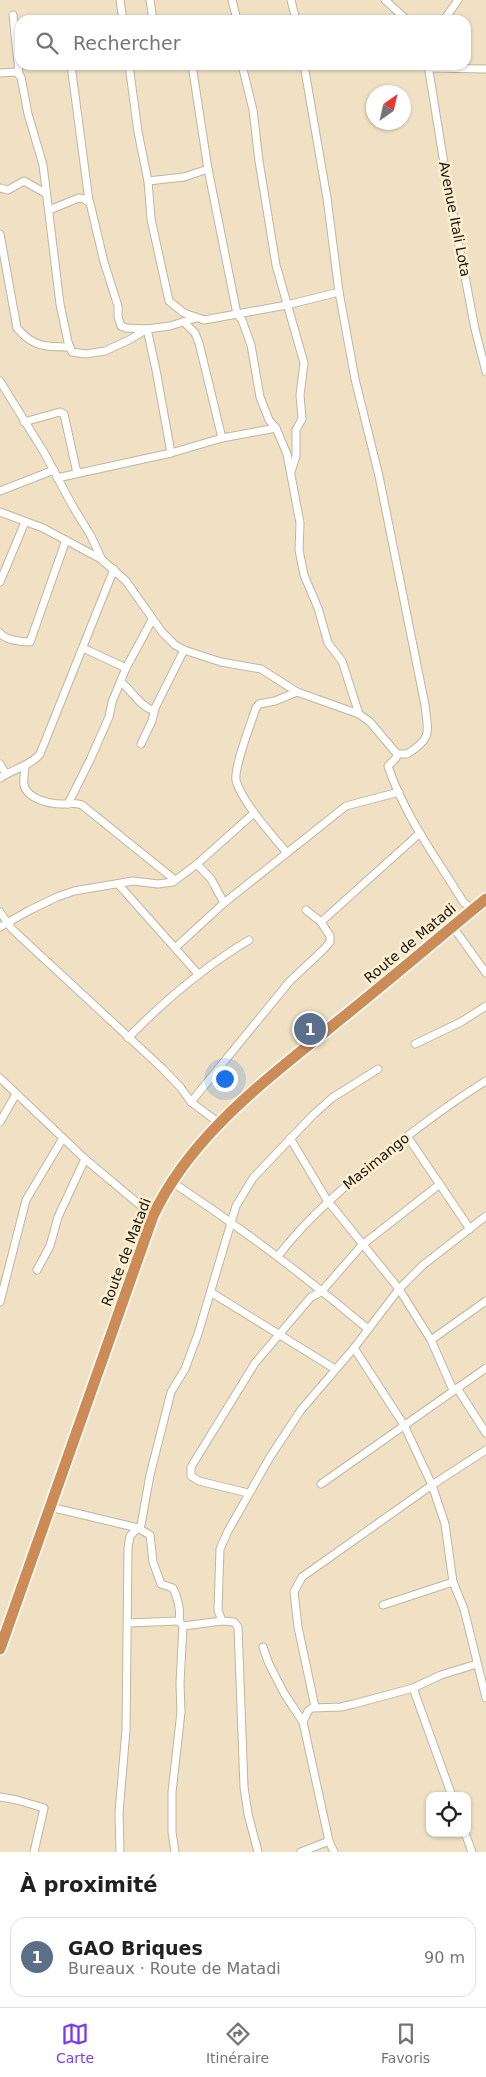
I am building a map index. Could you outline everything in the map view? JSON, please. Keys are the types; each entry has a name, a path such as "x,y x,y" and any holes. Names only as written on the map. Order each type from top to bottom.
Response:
{"highway":[{"name":"Route de Matadi","path":"0,1649 153,1216 172,1182 219,1123 294,1058 486,899"}],"street":[{"path":"120,0 122,15"},
{"path":"150,0 152,15"},
{"path":"232,0 236,15"},
{"path":"291,0 293,15"},
{"path":"385,0 402,15"},
{"path":"448,15 458,0"},
{"path":"13,15 15,34"},
{"path":"471,68 486,69"},
{"path":"19,70 22,76 28,114 43,165 60,304 69,347 72,352 78,354 106,350 129,340 147,329"},
{"path":"72,70 89,201 104,262 118,306 118,317 122,326 126,328 147,329 185,323 196,318"},
{"path":"130,70 138,132 148,181 151,219 169,301 184,313 204,320 287,305 339,292"},
{"path":"193,70 208,169 237,314 242,320 251,345 260,397 269,420 284,443 300,523 299,550 304,574 318,608 328,643 342,661 359,714"},
{"path":"243,70 253,110 258,162 276,266 304,363 300,395 302,418 296,430 296,456 291,472"},
{"path":"0,512 66,540 101,559 126,581 152,620 175,645 184,650 220,662 261,669 297,692 359,714 370,722 398,754 407,754 420,747 425,741 428,730 425,705 378,476 355,379 339,292 327,198 305,70"},
{"name":"Avenue Itali Lota","path":"429,70 448,188 486,372"},
{"path":"0,73 19,73"},
{"path":"148,181 184,177 208,169"},
{"path":"0,188 8,190 24,181 45,193"},
{"path":"48,210 79,198 89,201"},
{"path":"0,234 16,328 26,338 40,346 69,347"},
{"path":"185,323 195,333 199,343 222,438"},
{"path":"147,329 171,453"},
{"path":"0,381 54,470 79,518 92,536 101,559"},
{"path":"24,422 60,412 64,414 77,473"},
{"path":"57,478 171,453 222,438 276,428"},
{"path":"1,489 54,470"},
{"path":"0,582 25,522"},
{"path":"0,633 3,637 9,639 30,642 66,540"},
{"path":"0,764 3,776 34,761 40,754 114,569"},
{"path":"68,804 112,710 112,702 126,668 152,620"},
{"path":"83,648 126,668"},
{"path":"141,744 152,721 155,708 184,650"},
{"path":"121,682 130,689 142,705 152,710 155,708"},
{"path":"287,853 254,813 239,787 236,774 256,708 264,702 275,701 297,692"},
{"path":"398,754 388,766 399,792 420,832 464,903 474,909"},
{"path":"25,765 24,785 26,790 50,804 75,803 82,805 175,880"},
{"path":"175,948 224,902 346,806 399,792"},
{"path":"3,925 56,897 82,890 119,885 133,881 158,884 175,880 197,864 254,813"},
{"path":"321,922 420,832"},
{"path":"197,864 211,879 224,902"},
{"path":"119,885 199,975"},
{"path":"190,1102 290,980 324,950 330,942 330,936 321,922 306,910"},
{"path":"0,912 3,925 163,1070 181,1088 190,1102 219,1123"},
{"path":"453,928 486,973"},
{"path":"128,1038 159,1006 220,957 249,940"},
{"path":"415,1044 461,1022 486,1006"},
{"path":"120,1852 119,1814 124,1756 130,1536 138,1528 171,1392 185,1369 212,1293 236,1206 253,1178 290,1138 332,1098 378,1068"},
{"path":"0,1078 85,1159 153,1216"},
{"name":"Masimango","path":"278,1256 297,1231 327,1200 407,1136 486,1081"},
{"path":"0,1122 16,1094"},
{"path":"407,1136 470,1229"},
{"path":"0,1302 26,1200 32,1187 63,1138"},
{"path":"290,1138 327,1200 399,1289 431,1340 455,1389 486,1433"},
{"path":"37,1270 50,1246 58,1217 85,1159"},
{"path":"172,1182 231,1221 278,1256 368,1329"},
{"path":"248,1493 199,1481 190,1476 190,1467 255,1363 311,1297 321,1292 362,1245 440,1184"},
{"path":"222,1621 218,1610 219,1555 228,1530 248,1493 301,1410 354,1348 399,1289 423,1265 486,1216"},
{"path":"212,1293 335,1370"},
{"path":"431,1340 486,1301"},
{"path":"354,1348 404,1425 432,1485 445,1524 453,1582 464,1609 486,1698"},
{"path":"321,1484 486,1368"},
{"path":"315,1707 298,1627 294,1592 299,1582 306,1573 432,1485 486,1450"},
{"path":"50,1507 138,1528 150,1535 152,1562 161,1584 173,1588 179,1601 182,1712 172,1792 172,1832 175,1852"},
{"path":"383,1606 453,1582"},
{"path":"128,1623 181,1624 222,1621 237,1624 244,1786 248,1814 258,1852"},
{"path":"263,1647 269,1664 284,1693 303,1722 329,1841 334,1852"},
{"path":"303,1722 308,1712 315,1707 340,1707 413,1688 477,1664"},
{"path":"413,1688 451,1792"},
{"path":"0,1797 44,1808 34,1852"},
{"path":"466,1837 472,1852"},
{"path":"301,1852 329,1841"}],"place":[{"name":"GAO Briques","path":"310,1029"}]}
